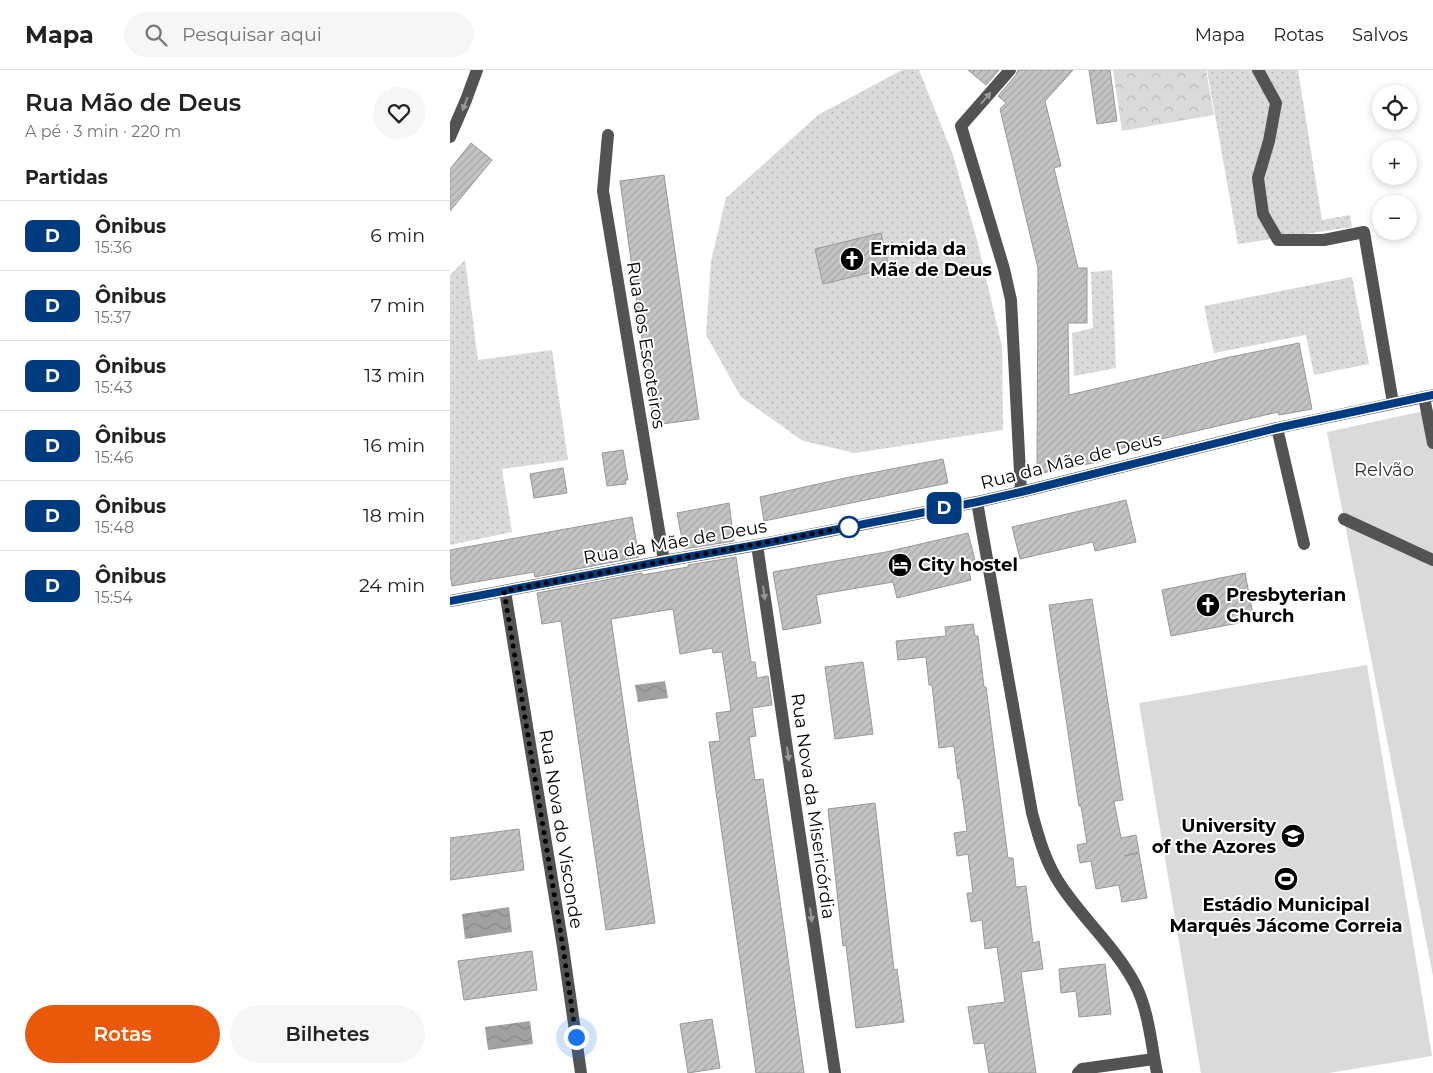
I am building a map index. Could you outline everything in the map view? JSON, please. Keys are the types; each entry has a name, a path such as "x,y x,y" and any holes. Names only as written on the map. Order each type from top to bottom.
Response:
{"street":[{"path":"450,137 477,70"},
{"path":"1010,70 961,126 1004,269 1011,300 1021,492"},
{"path":"1258,70 1276,103 1269,141 1258,178 1263,214 1278,240 1324,240 1364,232 1393,402"},
{"name":"Rua dos Escoteiros","path":"608,135 603,191 664,561"},
{"path":"1429,396 1433,444"},
{"name":"Rua da Mãe de Deus","path":"450,601 977,502 1277,428 1393,402 1429,396"},
{"path":"1277,428 1304,544"},
{"path":"977,502 1032,813 1041,847 1062,888 1119,957 1136,986 1147,1017 1157,1073"},
{"path":"1344,518 1433,560"},
{"name":"Rua Nova da Misericórdia","path":"756,545 835,1073"},
{"name":"Rua Nova do Visconde","path":"504,591 563,947 580,1073"},
{"path":"1078,1073 1082,1069 1154,1059"}],"green space":[{"path":"902,70 919,70 953,155 977,240 1002,346 1003,430 855,453 803,441 741,397 706,335 711,261 726,198 818,115"},
{"path":"1113,70 1206,70 1214,115 1122,131"},
{"path":"1207,70 1298,70 1322,220 1350,215 1352,227 1238,244"},
{"path":"465,260 478,360 552,350 568,460 502,469 512,532 450,545 450,275"},
{"path":"1112,270 1116,368 1074,376 1072,333 1093,328 1091,272"},
{"path":"1352,277 1369,364 1314,375 1306,335 1214,353 1204,306"},
{"name":"Relvão","path":"1433,409 1433,976 1327,432"},
{"name":"Estádio Municipal Marquês Jácome Correia","path":"1367,665 1432,1056 1329,1073 1201,1073 1139,703"}],"water":[{"path":"665,681 668,698 638,702 635,685"},
{"path":"509,907 512,932 465,939 462,914"},
{"path":"530,1021 533,1044 488,1050 485,1027"}],"building":[{"path":"968,70 999,70 986,85"},
{"path":"1018,70 1073,70 1045,101 1061,166 1054,168 1078,268 1087,268 1087,323 1068,323 1069,395 1230,357 1299,343 1312,409 1279,415 1278,412 1101,453 1103,461 1037,474 1038,268 1000,109 1006,103 998,96"},
{"path":"1089,70 1110,70 1117,121 1097,124"},
{"path":"471,143 492,160 450,211 450,169"},
{"path":"664,175 699,419 654,425 620,181"},
{"name":"Ermida da Mãe de Deus","path":"881,233 889,268 823,284 815,249"},
{"path":"623,450 628,480 625,480 626,484 607,486 602,453"},
{"path":"943,459 948,483 764,521 760,497"},
{"path":"563,468 567,493 534,498 530,474"},
{"path":"1126,500 1136,542 1095,551 1093,542 1020,559 1012,527"},
{"path":"729,503 734,541 684,549 677,513"},
{"path":"632,517 639,557 535,577 534,572 452,586 450,550"},
{"path":"968,533 977,568 969,570 971,580 897,598 893,582 816,595 821,623 783,630 773,572 886,552"},
{"path":"736,557 751,662 755,662 757,678 768,676 772,705 752,708 756,736 749,737 755,780 763,779 804,1073 756,1073 709,742 720,741 716,713 731,711 722,652 713,653 712,648 680,654 673,609 611,619 655,923 606,930 561,621 542,624 537,593"},
{"name":"Presbyterian Church","path":"1245,573 1254,620 1171,636 1162,590"},
{"path":"1092,599 1123,800 1114,801 1121,838 1136,835 1139,852 1124,856 1139,853 1147,898 1122,902 1119,885 1096,889 1091,861 1080,863 1077,845 1087,843 1081,806 1079,806 1049,605"},
{"path":"973,624 975,636 978,636 984,687 986,687 1008,858 1013,858 1016,887 1026,886 1033,943 1039,941 1043,969 1021,972 1036,1073 989,1073 984,1043 974,1044 968,1007 1005,1002 997,947 985,949 982,920 971,922 967,893 973,893 968,854 957,856 954,833 967,831 960,778 958,779 954,746 939,748 932,685 929,685 926,657 898,660 896,641 946,636 945,627"},
{"path":"863,662 873,734 835,739 825,667"},
{"path":"875,803 894,970 897,969 904,1022 856,1028 846,945 843,946 828,809"},
{"path":"519,829 524,870 450,880 450,838"},
{"path":"532,951 537,990 464,1000 458,961"},
{"path":"1105,964 1111,1014 1079,1017 1076,991 1061,993 1059,969"},
{"path":"712,1019 720,1068 688,1073 680,1024"}],"bus line":[{"name":"D","path":"450,601 977,502 1277,428 1433,395"}],"place":[{"name":"Ermida da Mãe de Deus","path":"852,259"},
{"name":"City hostel","path":"900,565"},
{"name":"Presbyterian Church","path":"1208,605"},
{"name":"University of the Azores","path":"1293,836"},
{"name":"Estádio Municipal Marquês Jácome Correia","path":"1286,879"}],"route":[{"path":"576,1037 563,947 504,591 849,527"}]}
